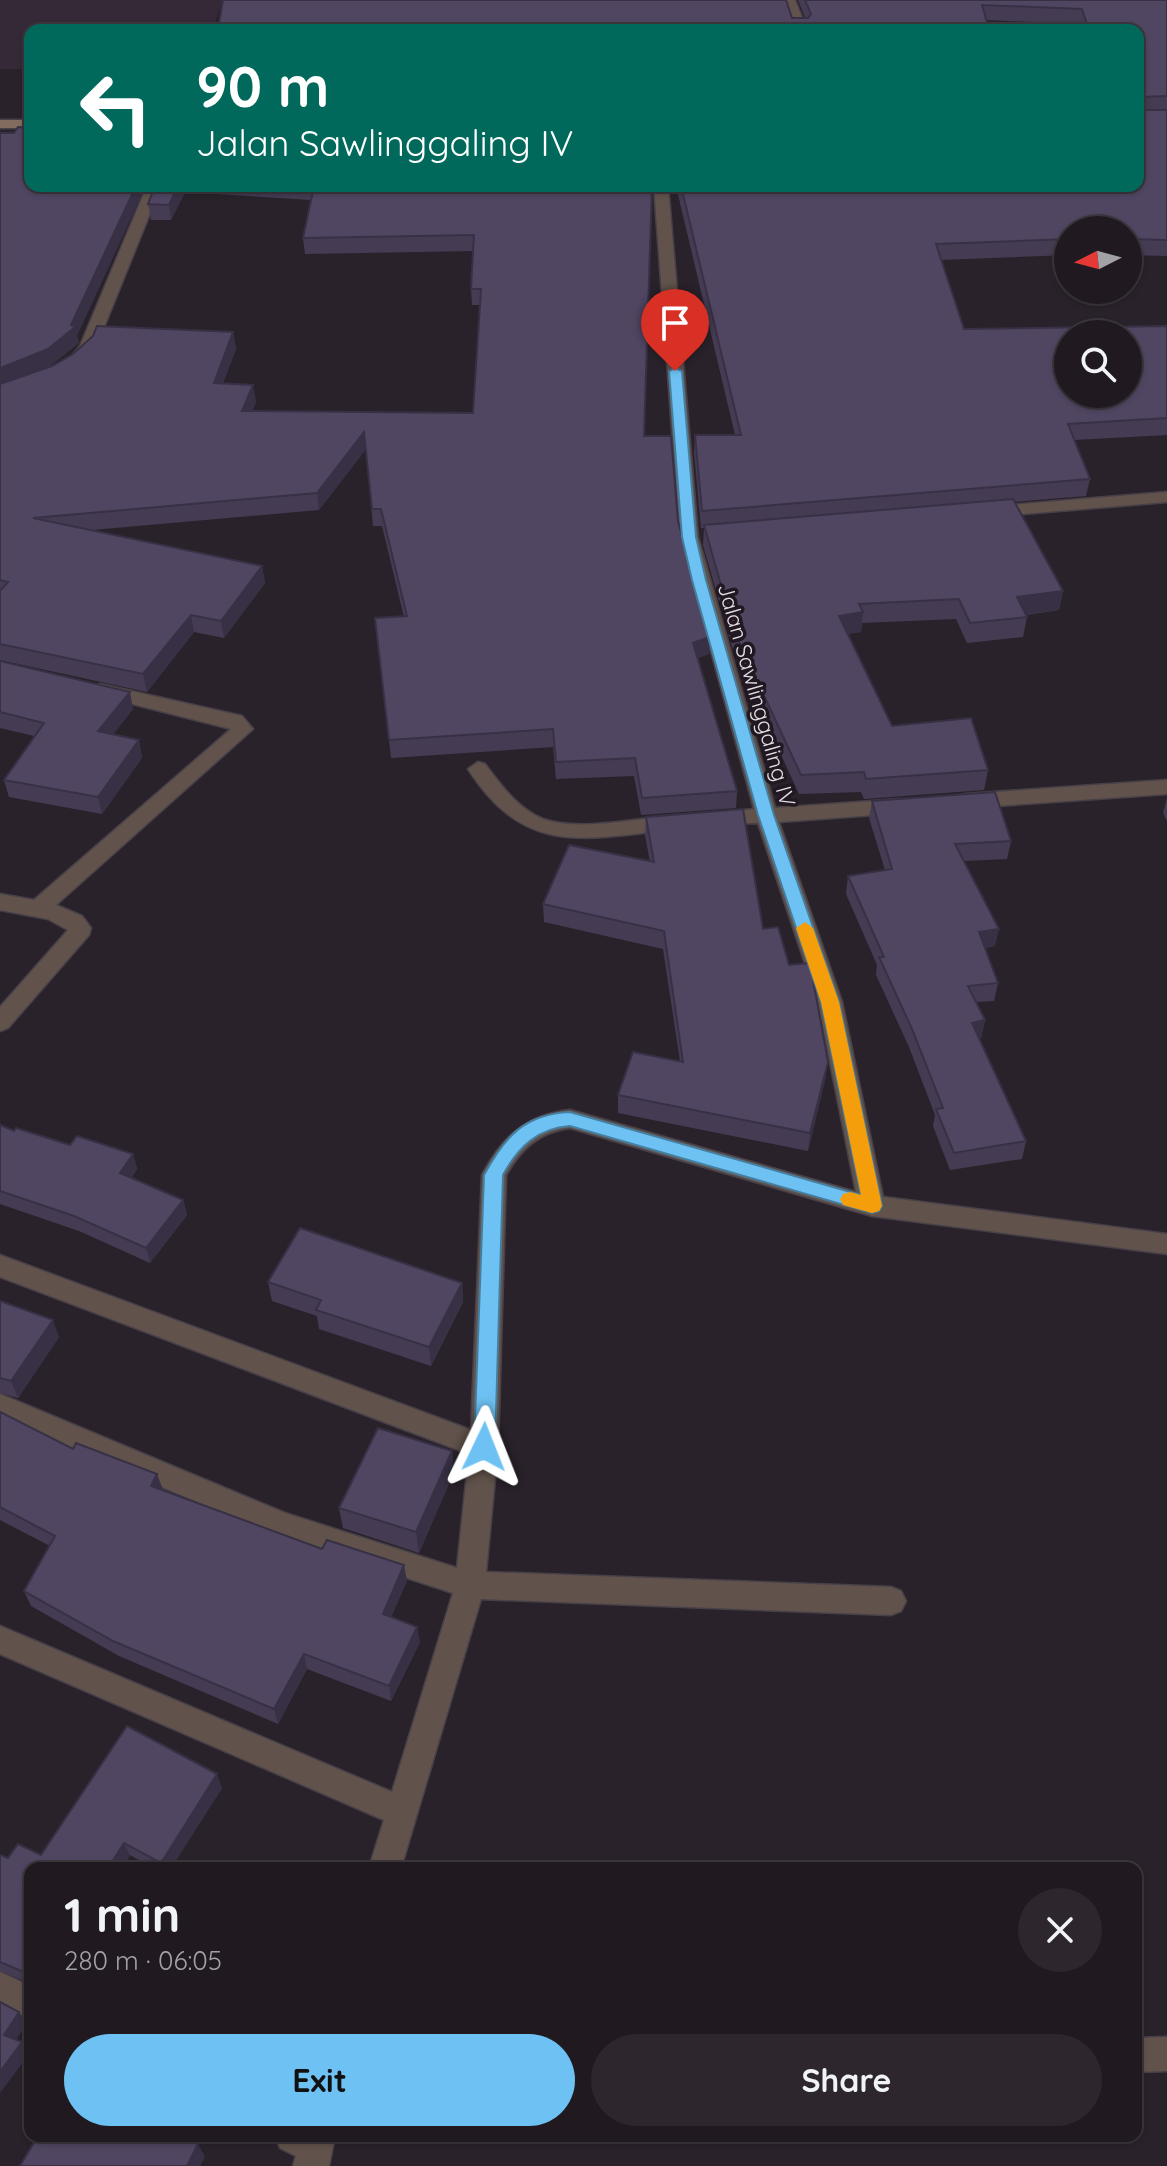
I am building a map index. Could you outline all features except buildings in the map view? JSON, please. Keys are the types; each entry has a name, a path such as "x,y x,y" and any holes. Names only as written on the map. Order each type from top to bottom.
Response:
{"main road":[{"path":"0,124 24,124"}],"street":[{"path":"789,0 798,24"},
{"path":"60,372 72,365 88,347 152,192"},
{"name":"Jalan Sawlinggaling IV","path":"662,192 697,537 766,815 830,1002 872,1206"},
{"path":"976,513 1167,497"},
{"path":"45,911 243,729 235,721 75,684"},
{"path":"478,769 503,800 535,823 569,830 921,804"},
{"path":"952,802 1167,787"},
{"path":"0,902 45,911 76,922 80,928 78,935 0,1022"},
{"path":"387,1862 470,1585 484,1447 494,1175 507,1151 530,1130 548,1120 570,1119 872,1206 1167,1244"},
{"path":"0,1266 484,1447"},
{"path":"0,1406 280,1524 470,1585 891,1601"},
{"path":"0,1640 404,1813"},
{"path":"0,1989 24,2001"},
{"path":"1142,2055 1167,2054"}],"shaded area":[{"path":"0,0 223,0 214,24 24,24 24,69 0,69"}],"slow traffic":[{"path":"805,928 830,1002 872,1206 850,1199"}],"route":[{"path":"484,1447 494,1175 507,1151 530,1130 548,1120 570,1119 872,1206 830,1002 766,815 699,580 689,537 675,371"}]}
